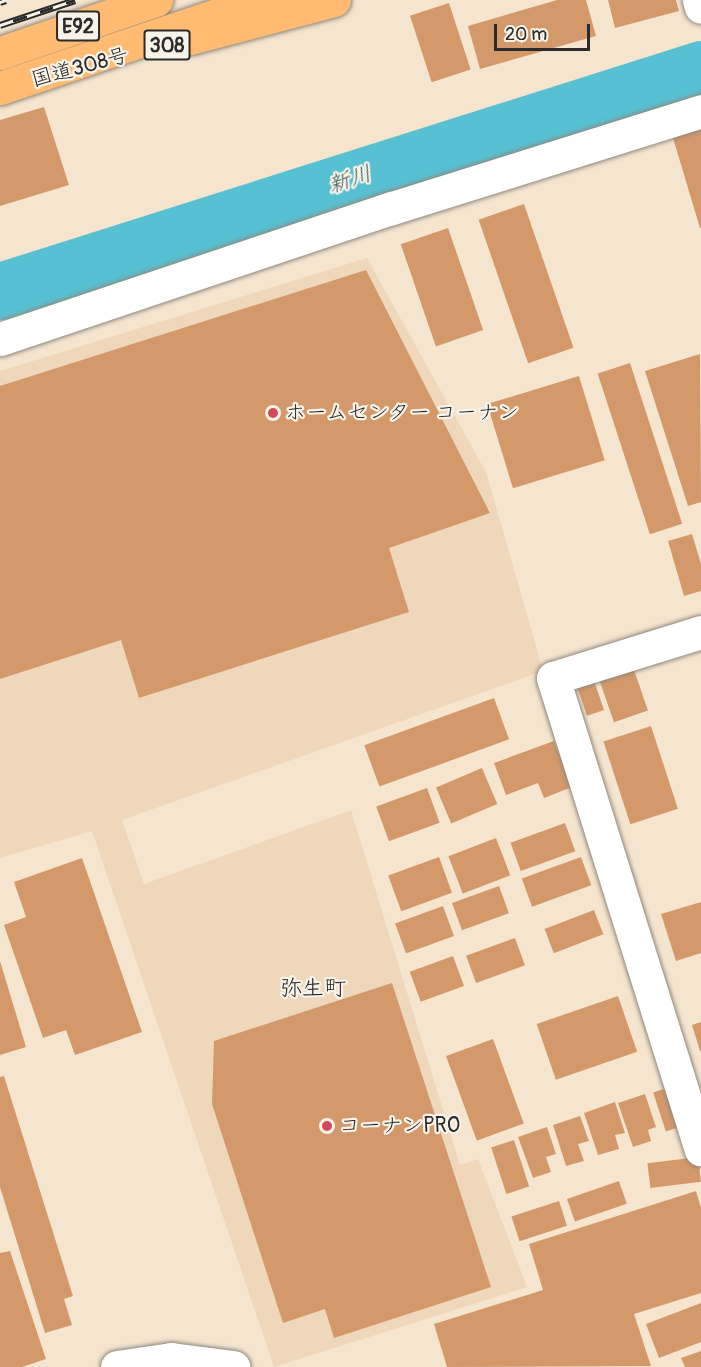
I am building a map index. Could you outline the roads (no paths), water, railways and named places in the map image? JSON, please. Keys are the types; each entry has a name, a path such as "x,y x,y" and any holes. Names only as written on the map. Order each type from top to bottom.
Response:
{"highway":[{"name":"E92","path":"0,53 156,0"},
{"path":"0,89 261,0"},
{"name":"国道308号","path":"0,89 333,0"}],"street":[{"path":"699,0 701,7"},
{"path":"0,339 392,208 701,111"},
{"path":"701,632 554,678 701,1149"},
{"path":"117,1367 171,1359 233,1367"}],"waterway":[{"name":"新川","path":"0,291 701,69"}],"railway":[{"path":"0,2 6,0"},
{"path":"0,25 75,0"}],"place":[{"name":"ホームセンター コーナン","path":"273,413"},
{"name":"コーナンPRO","path":"327,1126"}],"district":[{"name":"弥生町","path":"313,989"}]}
